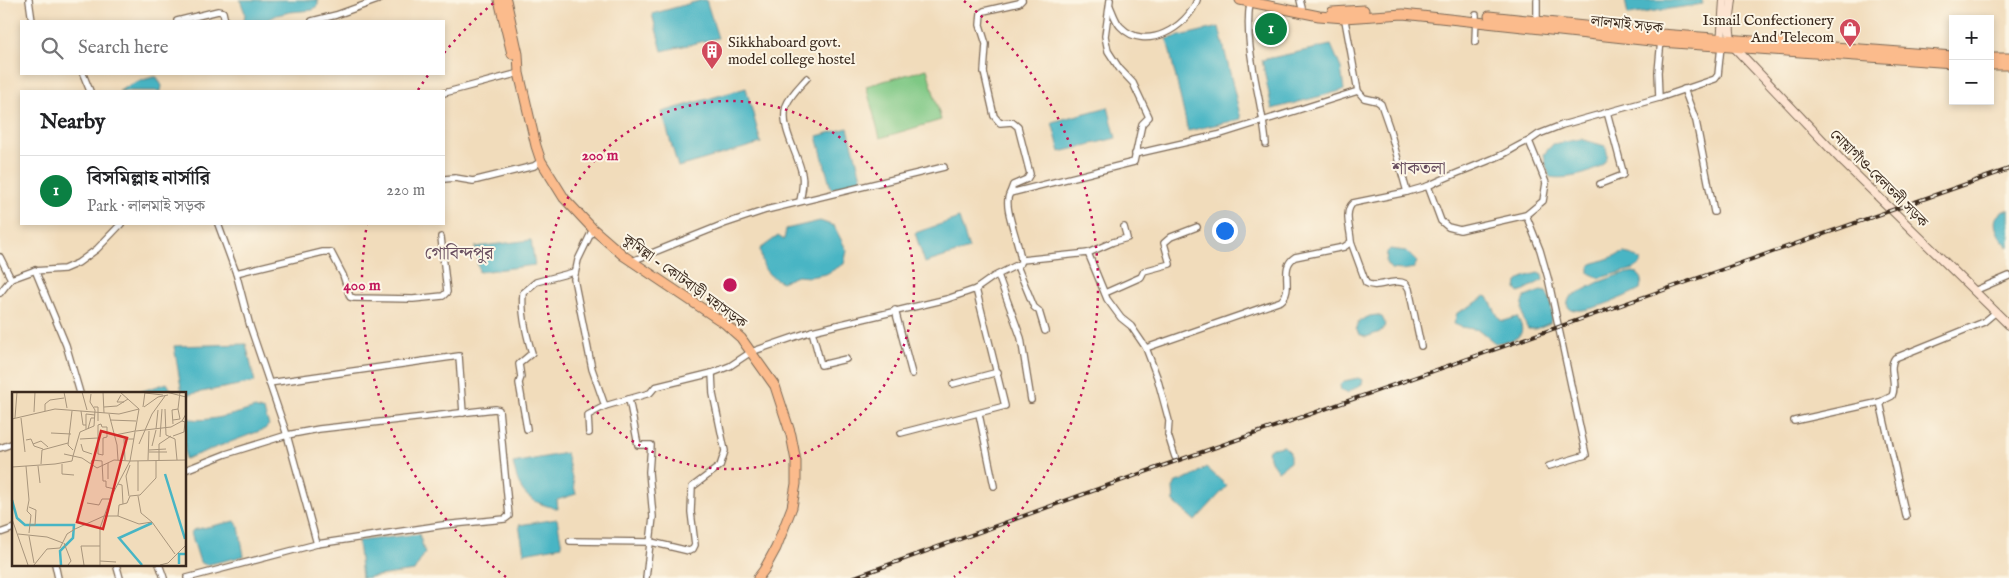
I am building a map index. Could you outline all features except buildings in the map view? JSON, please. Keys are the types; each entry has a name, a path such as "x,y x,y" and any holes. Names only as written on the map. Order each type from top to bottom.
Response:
{"main road":[{"name":"কুমিল্লা - কোটবাড়ী মহাসড়ক","path":"499,0 512,56 519,73 541,161 564,198 593,229 632,261 724,323 741,338 775,386 791,435 796,461 796,484 792,507 776,548 758,578"},
{"name":"কুমিল্লা - কোটবাড়ী মহাসড়ক","path":"506,0 518,54 519,73"},
{"name":"লালমাই সড়ক","path":"1240,0 1294,12 1403,14 1475,18 1661,38 1949,63"},
{"name":"লালমাই সড়ক","path":"1265,0 1301,4 1344,14"},
{"path":"1724,0 1727,43"},
{"path":"1727,43 1732,0"},
{"name":"লালমাই সড়ক","path":"1727,43 1949,56"},
{"name":"নোয়াগাঁও–বেলতলী সড়ক","path":"1727,43 1831,150 2009,325"},
{"path":"1994,58 2009,58"},
{"path":"1994,65 2009,65"}],"street":[{"path":"29,0 32,20"},
{"path":"316,20 378,0"},
{"path":"1022,0 1019,3 981,12 980,22 986,44 984,72 994,116 1000,123 1012,122 1018,127 1030,174 1027,179 1012,185 1008,198 1013,229 1022,260"},
{"path":"1110,2 1119,26 1131,36 1143,39 1154,38 1182,22 1197,0"},
{"path":"1537,0 1537,25"},
{"path":"1010,193 1134,162 1142,124 1149,117 1133,83 1119,68 1108,51 1106,36 1110,2"},
{"path":"1250,2 1248,17 1250,47 1264,121 1266,144"},
{"path":"181,20 218,11 223,12 226,20"},
{"path":"1344,14 1358,91 1364,98 1381,104 1390,127 1407,192"},
{"path":"1475,18 1475,42"},
{"path":"1659,98 1661,38"},
{"path":"1421,346 1409,289 1406,284 1395,281 1369,285 1366,283 1351,242 1348,212 1352,203 1428,186 1500,156 1539,134 1562,125 1659,98 1716,78 1727,43"},
{"path":"445,93 519,73"},
{"path":"83,75 90,90"},
{"path":"800,201 803,188 802,176 786,121 786,106 807,78"},
{"path":"1684,89 1696,121 1714,212"},
{"path":"1136,154 1218,136 1358,91"},
{"path":"1600,184 1623,175 1607,112"},
{"path":"1428,186 1441,221 1448,228 1460,230 1526,215 1543,201 1546,183 1529,141"},
{"path":"445,179 461,178 473,181 534,166 541,161"},
{"path":"632,261 724,224 800,201 944,167"},
{"path":"1526,215 1540,250 1548,278 1586,455 1549,466"},
{"path":"0,293 11,278 35,270 64,269 78,263 97,249 120,225"},
{"path":"218,225 236,273 250,326 286,435 318,544"},
{"path":"589,433 588,416 605,406 650,393 655,387 712,374 730,366 751,352 812,332 895,310 947,299 976,288 1017,266 1022,260 1088,253 1103,245 1126,238 1124,227"},
{"path":"1105,293 1141,277 1144,271 1170,264 1164,243 1171,237 1197,227"},
{"path":"593,229 578,260 574,279 592,368 605,406"},
{"path":"236,273 323,252 331,252 346,280 350,297 412,299 443,296 446,292 441,237"},
{"path":"1146,348 1281,300 1287,293 1286,266 1289,261 1294,258 1344,247 1351,242"},
{"path":"1088,253 1105,293 1146,348 1157,377 1169,421 1168,435 1174,458"},
{"path":"0,257 11,278"},
{"path":"1017,266 1034,307 1040,311 1045,331"},
{"path":"35,270 66,345 80,392"},
{"path":"527,429 519,383 521,377 519,364 532,353 525,332 523,293 536,282 574,272"},
{"path":"998,275 1021,338 1025,372 1032,400"},
{"path":"1974,291 2009,276"},
{"path":"901,433 1005,406 976,288"},
{"path":"895,310 912,374"},
{"path":"1794,420 1880,402 1892,396 1895,384 1892,364 1895,358 1984,322 1996,312"},
{"path":"812,332 821,365 846,359"},
{"path":"269,383 459,356 463,413"},
{"path":"953,384 998,372"},
{"path":"570,541 651,542 689,551 693,550 695,545 691,512 692,487 720,466 725,451 713,394 712,374"},
{"path":"629,399 638,445 651,445 649,472 653,517 646,578"},
{"path":"1880,402 1906,516"},
{"path":"186,470 226,454 286,435 319,429 498,410 509,516 505,519 443,525 318,544 188,578"},
{"path":"979,414 994,486"},
{"path":"0,533 12,529"},
{"path":"160,566 164,578"}],"green space":[{"path":"927,69 941,120 880,138 866,86"}],"water":[{"path":"240,0 318,0 318,5 313,10 290,12 277,15 268,20 244,20 245,13"},
{"path":"706,0 718,38 662,51 652,14"},
{"path":"1625,0 1702,0 1703,4 1628,15"},
{"path":"1219,27 1241,119 1188,131 1167,39"},
{"path":"1331,45 1341,68 1344,90 1272,109 1262,60"},
{"path":"157,77 162,86 161,90 121,90 136,82"},
{"path":"746,88 761,143 678,167 662,112"},
{"path":"1108,107 1116,138 1060,152 1052,122"},
{"path":"848,128 862,181 831,189 817,136"},
{"path":"1581,139 1605,146 1607,155 1601,166 1580,175 1563,178 1550,177 1544,154 1553,144"},
{"path":"2009,209 2009,247 2000,237 1995,223 1998,215"},
{"path":"959,218 969,249 925,263 915,233"},
{"path":"820,221 834,226 847,251 844,264 826,274 809,277 797,276 782,282 765,270 760,249 778,236 784,240 786,229"},
{"path":"531,240 535,265 479,272 475,247"},
{"path":"1390,249 1406,251 1417,262 1414,268 1403,270 1391,269 1386,263 1387,252"},
{"path":"1624,253 1633,255 1641,261 1641,264 1634,269 1599,278 1589,273 1589,267 1592,264"},
{"path":"1633,272 1637,273 1642,279 1640,289 1593,308 1575,310 1569,308 1567,304 1570,297 1599,282"},
{"path":"1538,273 1542,275 1543,280 1519,293 1516,289 1517,282 1524,277"},
{"path":"1541,291 1546,292 1551,303 1550,323 1535,329 1528,329 1522,313 1523,301 1525,297"},
{"path":"1485,296 1488,297 1500,320 1504,321 1517,317 1522,330 1517,337 1495,343 1479,330 1454,324 1457,313"},
{"path":"1377,315 1382,317 1386,325 1380,332 1366,337 1359,334 1356,329 1359,321"},
{"path":"246,344 255,382 186,395 186,392 182,392 174,346"},
{"path":"1358,378 1363,380 1362,384 1347,393 1341,391 1340,385 1344,381"},
{"path":"167,383 172,392 139,392"},
{"path":"255,408 264,411 269,425 265,429 186,459 186,417 200,420 230,415"},
{"path":"1284,446 1290,452 1290,462 1278,471 1271,461 1268,451 1272,448"},
{"path":"566,453 576,494 557,500 558,509 539,503 526,495 519,483 513,463"},
{"path":"1206,467 1227,486 1195,521 1174,502 1173,488 1176,482 1192,477"},
{"path":"557,519 562,546 524,553 519,525"},
{"path":"235,521 239,527 244,556 206,565 200,562 191,533 193,530"},
{"path":"419,534 425,553 414,571 362,578 358,541"}],"railway":[{"path":"852,578 1145,472 2009,169"}],"place":[{"name":"বিসমিল্লাহ নার্সারি","path":"1271,29"},
{"name":"Ismail Confectionery And Telecom","path":"1850,48"},
{"name":"Sikkhaboard govt. model college hostel","path":"712,70"}],"district":[{"name":"শাকতলা","path":"1419,168"},
{"name":"গোবিন্দপুর","path":"459,253"}]}
